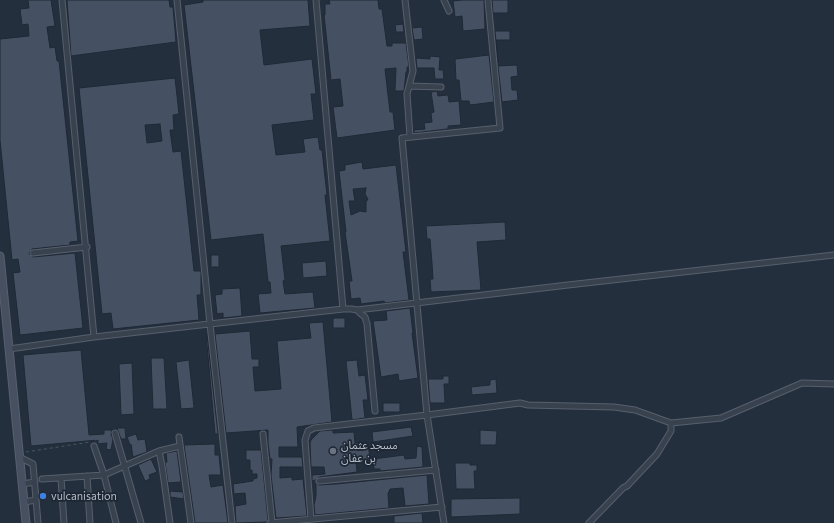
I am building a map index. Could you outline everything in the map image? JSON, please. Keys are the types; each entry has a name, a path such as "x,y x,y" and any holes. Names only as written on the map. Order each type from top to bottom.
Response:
{"main road":[{"path":"0,256 26,523"}],"street":[{"path":"62,0 87,248 94,337"},
{"path":"177,0 232,523"},
{"path":"316,0 343,309"},
{"path":"405,0 413,71 407,94 410,138"},
{"path":"444,0 449,12"},
{"path":"444,523 427,415 402,138 500,128 488,0"},
{"path":"409,86 441,87"},
{"path":"33,253 87,248"},
{"path":"9,349 94,337 343,309 357,310 834,255"},
{"path":"357,310 365,317 367,324 374,411"},
{"path":"311,520 305,440 308,431 314,428 520,403 528,405 614,407 635,410 671,423 721,418 802,383 834,384"},
{"path":"589,523 657,454 671,431 671,423"},
{"path":"115,433 141,523"},
{"path":"262,434 271,523 311,520 320,521 442,507"},
{"path":"179,437 192,523"},
{"path":"94,446 104,475 116,523"},
{"path":"42,479 104,475 158,451 180,446"},
{"path":"158,451 162,466 170,523"},
{"path":"19,455 33,464 38,523"},
{"path":"319,481 436,470"},
{"path":"86,476 90,523"},
{"path":"61,478 64,523"},
{"path":"22,484 35,482"},
{"path":"24,502 36,500"}],"path":[{"path":"19,455 90,442 115,433"}],"building":[{"path":"28,0 51,0 55,26 47,27 50,48 55,47 57,61 59,61 78,241 70,242 70,245 32,249 29,254 33,257 75,253 83,328 20,335 13,273 20,272 18,259 12,260 0,140 0,39 29,36 28,24 22,25 20,9 29,8"},
{"path":"67,0 169,0 170,7 173,7 176,42 71,56"},
{"path":"203,0 308,0 310,26 260,30 264,65 312,59 316,94 311,94 314,120 272,125 276,155 305,152 303,139 318,137 320,150 322,150 330,241 281,246 285,294 313,292 315,308 260,313 258,294 271,293 270,282 268,282 263,234 211,240 184,5 203,2"},
{"path":"329,0 378,0 379,9 382,9 387,46 392,46 392,43 406,43 409,67 407,67 404,91 395,91 396,68 385,69 390,112 393,112 395,130 337,138 333,107 343,106 340,79 331,80 324,15 325,4 330,4"},
{"path":"484,0 485,29 463,31 462,16 455,17 453,1"},
{"path":"492,0 508,0 508,13 493,13"},
{"path":"403,24 404,32 396,32 395,25"},
{"path":"422,27 423,39 414,40 412,28"},
{"path":"495,31 510,31 510,40 496,40 498,63"},
{"path":"489,55 494,102 470,105 469,101 461,101 459,80 456,80 455,59"},
{"path":"430,56 440,57 439,70 443,70 444,79 435,79 434,68 417,68 416,58 430,59"},
{"path":"517,65 518,76 511,77 512,90 517,90 518,100 502,102 498,66"},
{"path":"175,78 179,114 173,115 174,130 170,130 173,152 181,151 194,271 201,271 201,295 197,295 199,320 113,329 111,313 102,314 79,88","holes":["160,124 162,141 147,143 145,125"]},
{"path":"437,91 438,96 448,95 449,102 459,101 461,125 448,126 448,129 414,133 414,130 425,129 424,123 432,122 431,113 434,112 431,92"},
{"path":"362,162 363,169 396,165 406,252 403,252 409,300 361,304 360,298 351,299 349,281 352,281 345,232 339,171 345,170 345,165","holes":["366,188 365,194 368,199 366,202 366,212 360,211 351,215 349,201 355,201 353,189"]},
{"path":"505,222 506,240 477,242 481,290 431,292 430,279 433,279 432,263 430,239 427,239 426,226"},
{"path":"211,255 219,255 219,267 211,267"},
{"path":"326,261 327,276 303,278 302,263"},
{"path":"240,288 242,316 223,318 223,313 217,314 215,295 222,294 222,289"},
{"path":"410,308 418,378 399,381 398,374 381,377 373,321 387,320 386,311"},
{"path":"333,318 345,318 345,328 333,328"},
{"path":"323,322 332,422 297,427 298,447 279,447 279,457 302,457 303,467 280,467 280,478 292,477 292,480 303,479 307,516 276,518 271,475 272,459 270,459 268,430 226,433 215,334 250,331 252,359 259,359 259,367 253,367 255,391 281,389 277,341 311,338 309,323"},
{"path":"207,334 218,434 215,434"},
{"path":"81,350 89,435 104,434 104,430 112,430 111,434 113,439 111,450 106,449 107,443 98,444 98,440 31,446 23,355"},
{"path":"151,358 164,358 167,409 153,409"},
{"path":"189,360 194,408 181,409 176,362"},
{"path":"357,360 359,376 365,375 368,400 363,400 365,418 352,420 346,361"},
{"path":"132,363 134,414 121,415 119,364"},
{"path":"443,376 449,376 449,384 444,384 445,403 430,403 428,379 443,379"},
{"path":"496,379 497,393 472,395 471,387 490,385 490,380"},
{"path":"383,403 400,403 400,412 383,412"},
{"path":"411,427 413,436 373,442 372,432"},
{"path":"117,428 125,428 126,439 121,439"},
{"path":"333,430 333,433 354,432 355,443 368,442 370,460 356,461 357,472 319,477 312,481 312,475 325,474 324,467 311,467 311,440 320,431"},
{"path":"480,430 497,431 496,445 480,445"},
{"path":"136,434 138,440 145,439 147,452 133,457 131,444 130,445 127,437"},
{"path":"215,444 215,455 219,455 221,475 209,475 211,487 223,485 228,523 195,523 184,445"},
{"path":"417,446 422,447 423,467 380,471 380,469 374,469 373,459 404,455 405,459 416,458"},
{"path":"246,450 261,450 268,520 266,522 236,523 235,506 246,504 245,493 234,494 233,484 253,481 253,479 257,478 257,474 252,474 252,470 250,470 250,460 246,460"},
{"path":"177,451 181,482 168,483 165,462 167,462 166,453"},
{"path":"151,459 157,472 149,475 150,479 145,481 138,465"},
{"path":"455,463 470,463 470,465 477,465 477,471 474,471 475,489 456,489"},
{"path":"427,475 429,504 405,506 403,488 390,489 388,494 389,508 315,515 314,505 316,483 319,485 336,484"},
{"path":"170,491 183,492 184,499 170,497"},
{"path":"520,498 520,514 451,517 451,499"},
{"path":"422,513 423,523 394,523 394,516"}],"place":[{"name":"مسجد عثمان بن عفان","path":"333,451"},
{"name":"vulcanisation","path":"43,496"}]}
